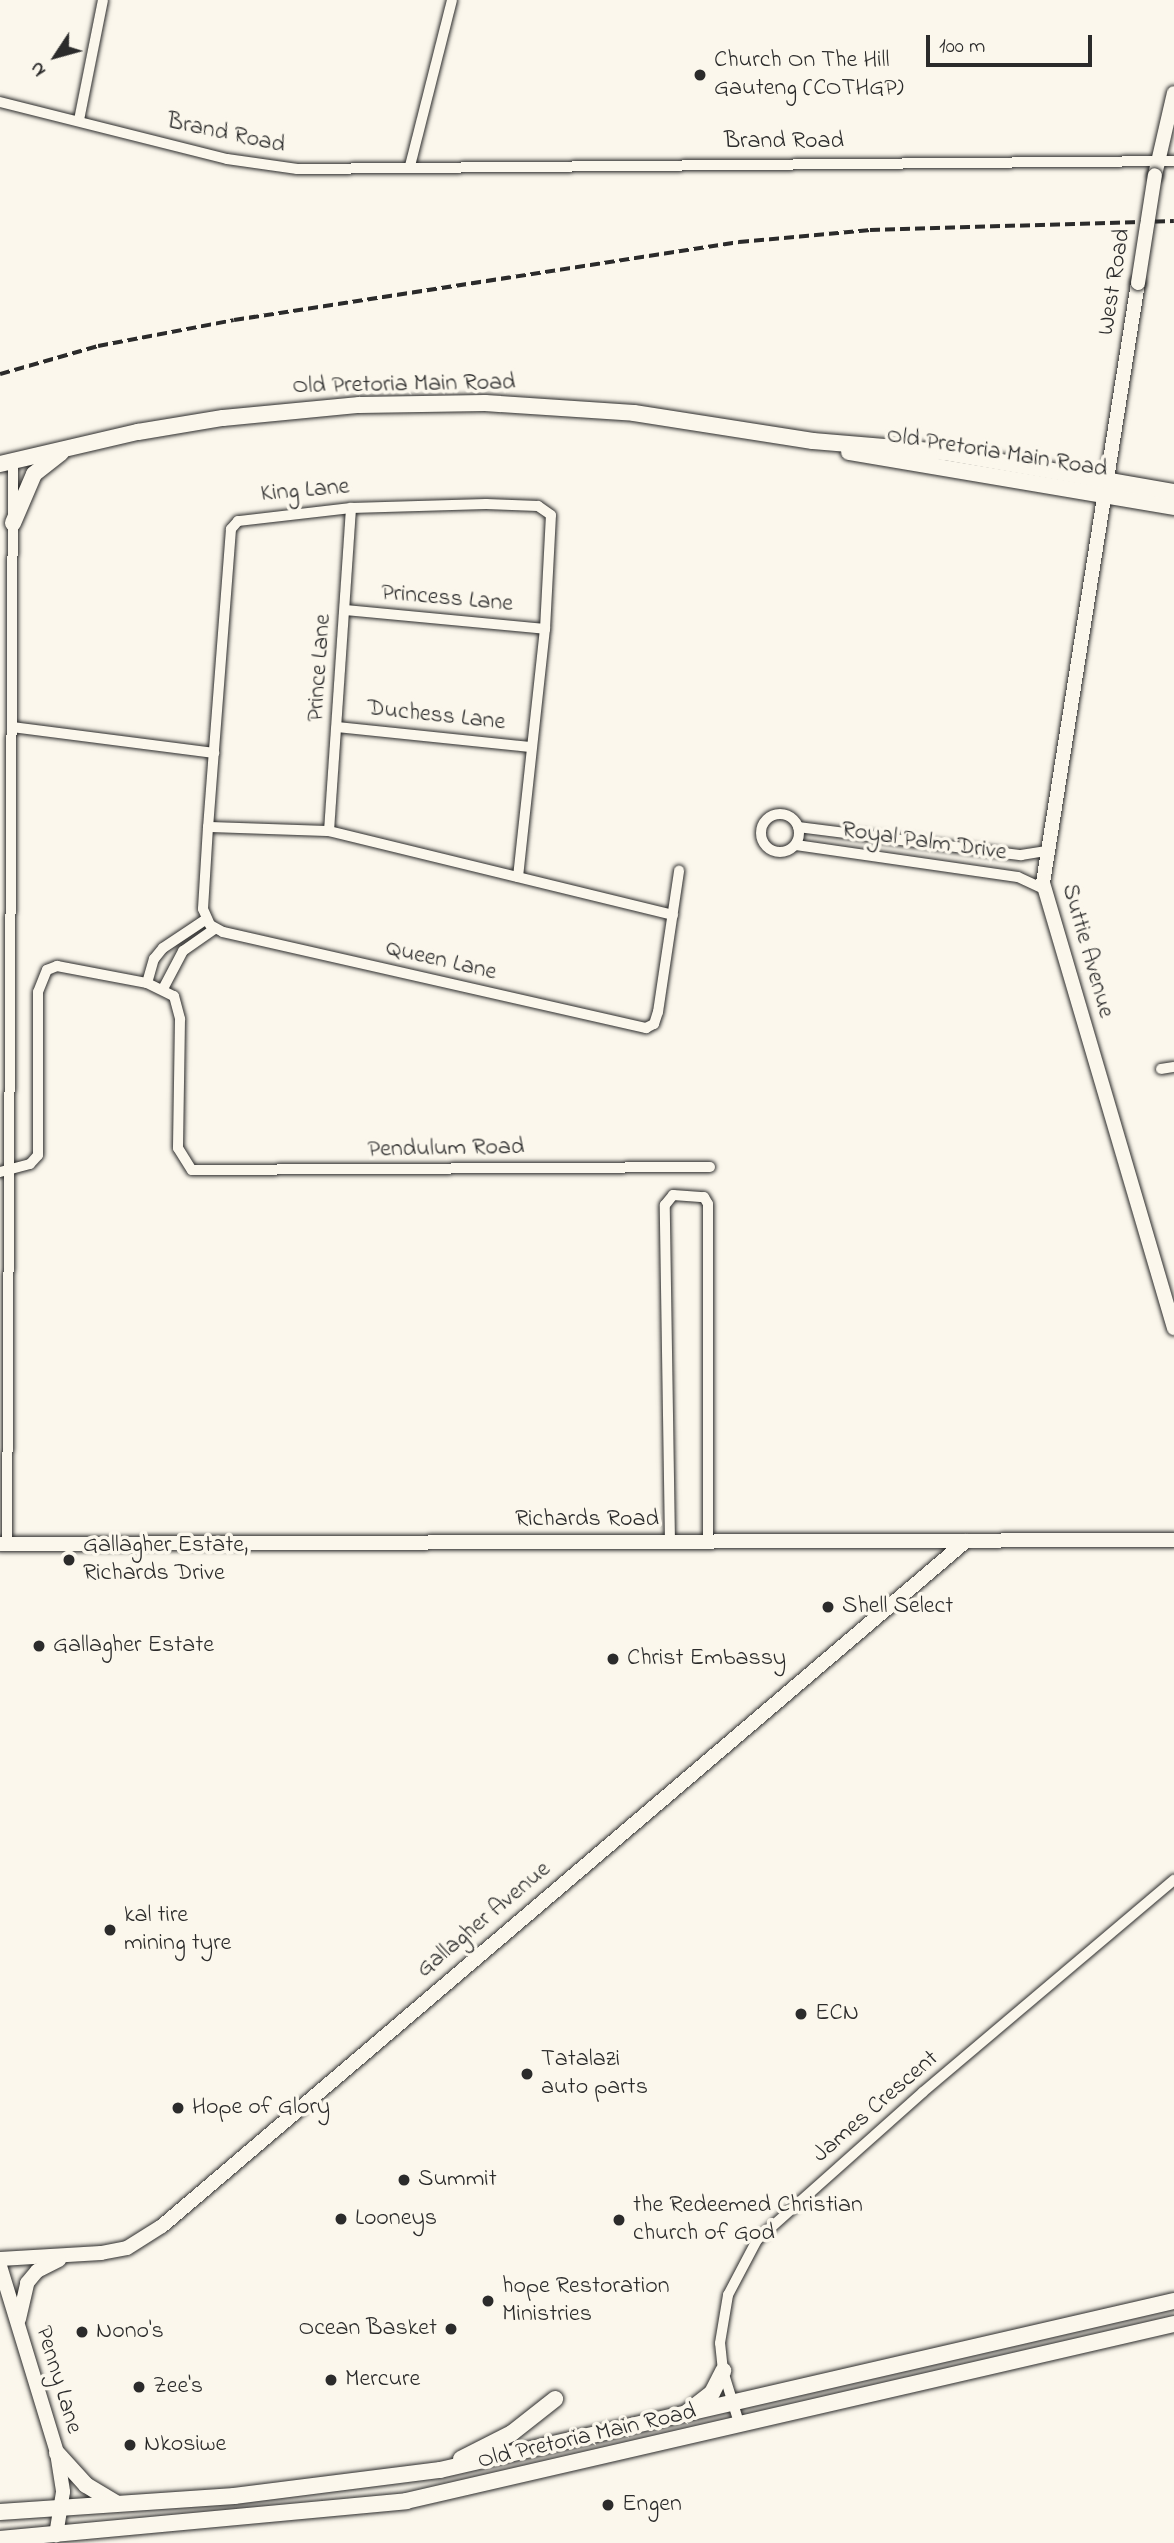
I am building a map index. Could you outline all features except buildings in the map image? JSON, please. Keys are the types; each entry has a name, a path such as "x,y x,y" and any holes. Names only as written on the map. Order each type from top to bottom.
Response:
{"main road":[{"name":"Old Pretoria Main Road","path":"7,463 76,445 262,413 457,403 634,413 813,440 944,452 1106,486 1174,506"},
{"path":"13,523 36,471 76,445"},
{"name":"Old Pretoria Main Road","path":"1106,486 1174,492"},
{"name":"Old Pretoria Main Road","path":"0,2512 234,2496 440,2470 671,2420 1174,2301"},
{"name":"Old Pretoria Main Road","path":"12,2540 55,2539 407,2501 1174,2324"},
{"path":"671,2420 709,2396 723,2371"},
{"path":"440,2470 512,2433 555,2399"},
{"path":"57,2454 86,2485 118,2504"}],"street":[{"path":"79,120 103,0"},
{"path":"410,166 452,0"},
{"name":"West Road","path":"1106,486 1157,168 1174,93"},
{"name":"Brand Road","path":"0,102 261,166 1157,168 1174,161"},
{"path":"3,1544 11,1367 4,1172 13,523 7,463"},
{"name":"Suttie Avenue","path":"1106,486 1047,851 1044,889 1174,1328"},
{"name":"King Lane","path":"208,827 233,524 245,518 351,508 486,504 546,509 553,523 545,629 530,747 518,877"},
{"name":"Prince Lane","path":"329,831 351,508"},
{"name":"Princess Lane","path":"345,610 545,629"},
{"path":"12,727 214,753"},
{"name":"Duchess Lane","path":"337,727 530,747"},
{"path":"778,814 792,818 798,827 796,845 787,851 773,852 763,843 760,829 765,820 778,814"},
{"path":"147,983 154,959 163,948 205,920 208,827 329,831 673,915 679,871"},
{"name":"Royal Palm Drive","path":"798,827 1026,856 1047,851"},
{"path":"937,865 939,844"},
{"name":"Royal Palm Drive","path":"796,845 1018,877 1044,889"},
{"name":"Queen Lane","path":"205,920 215,929 646,1028 656,1021 673,915"},
{"path":"4,1172 30,1164 38,1155 38,992 47,970 67,967 164,987 183,951 215,929"},
{"name":"Pendulum Road","path":"164,987 174,996 180,1019 178,1140 185,1164 206,1172 710,1167"},
{"path":"1161,1069 1174,1067"},
{"path":"670,1542 664,1205 673,1195 704,1197 708,1204 708,1542"},
{"name":"Richards Road","path":"3,1544 1174,1540"},
{"name":"Gallagher Avenue","path":"0,2259 70,2257 127,2248 162,2226 966,1541"},
{"name":"James Crescent","path":"740,2426 723,2371 720,2343 728,2295 745,2258 765,2230 1174,1880"},
{"path":"19,2330 20,2303 27,2283 37,2271 70,2257"},
{"name":"Penny Lane","path":"0,2266 57,2454 62,2509 55,2539"}],"railway":[{"path":"0,374 98,346 234,320 739,242 870,230 1174,221"}],"place":[{"name":"Church On The Hill Gauteng (COTHGP)","path":"700,75"},
{"name":"Gallagher Estate, Richards Drive","path":"69,1560"},
{"name":"Shell Select","path":"828,1607"},
{"name":"Gallagher Estate","path":"39,1646"},
{"name":"Christ Embassy","path":"613,1659"},
{"name":"kal tire mining tyre","path":"110,1930"},
{"name":"ECN","path":"801,2014"},
{"name":"Tatalazi auto parts","path":"527,2074"},
{"name":"Hope of Glory","path":"178,2108"},
{"name":"Summit","path":"404,2180"},
{"name":"Looneys","path":"341,2219"},
{"name":"the Redeemed Christian church of God","path":"619,2220"},
{"name":"hope Restoration Ministries","path":"488,2301"},
{"name":"Ocean Basket","path":"451,2329"},
{"name":"Nono's","path":"82,2332"},
{"name":"Mercure","path":"331,2380"},
{"name":"Zee's","path":"139,2387"},
{"name":"Nkosiwe","path":"130,2445"},
{"name":"Engen","path":"608,2505"}]}
